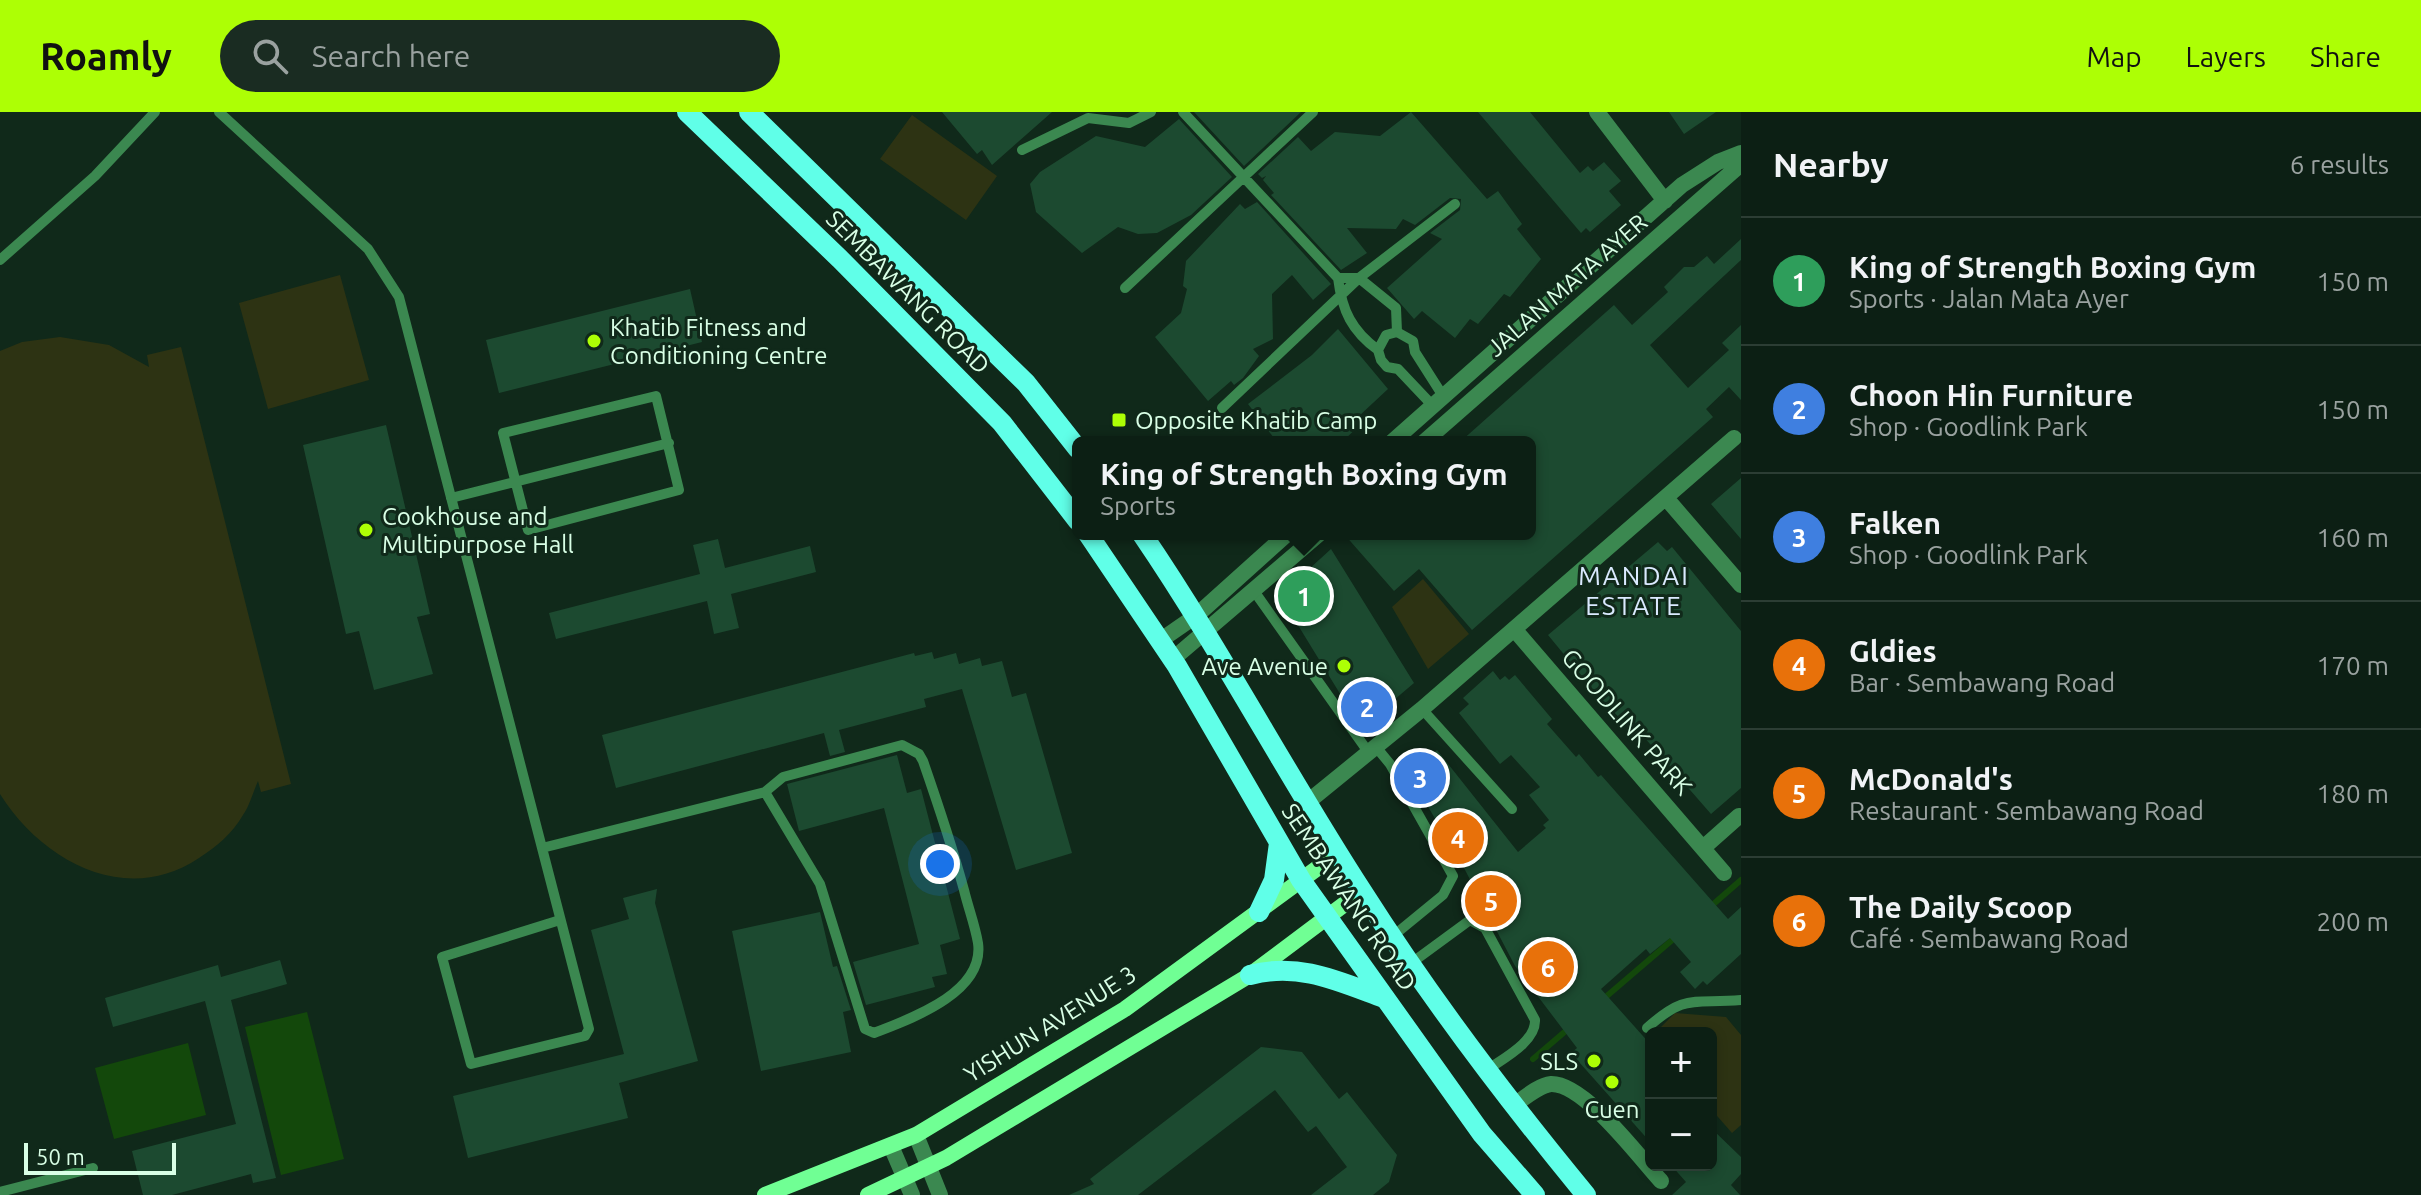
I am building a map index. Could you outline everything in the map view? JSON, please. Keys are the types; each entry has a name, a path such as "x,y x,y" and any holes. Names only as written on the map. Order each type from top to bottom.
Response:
{"main road":[{"name":"SEMBAWANG ROAD","path":"687,112 840,259 1002,423 1072,513"},
{"name":"SEMBAWANG ROAD","path":"749,112 1026,383 1072,441"},
{"name":"SEMBAWANG ROAD","path":"1092,540 1173,659 1301,880 1482,1134 1535,1195"},
{"name":"SEMBAWANG ROAD","path":"1146,540 1202,623 1338,853 1410,964 1513,1106 1586,1195"},
{"path":"1259,912 1274,880 1279,843"},
{"name":"YISHUN AVENUE 3","path":"765,1195 916,1135 1125,1009 1338,853"},
{"path":"868,1195 928,1167 1250,975 1362,891"},
{"path":"1250,975 1273,969 1310,970 1384,998"}],"street":[{"name":"JALAN MATA AYER","path":"1597,112 1665,201"},
{"name":"JALAN MATA AYER","path":"1399,436 1665,201 1718,162 1741,153"},
{"name":"JALAN MATA AYER","path":"1431,436 1741,164"},
{"path":"1309,801 1422,709 1734,438"},
{"path":"1666,498 1741,585"},
{"path":"1173,659 1242,574 1280,540"},
{"path":"1161,640 1202,623 1254,591 1312,540"},
{"path":"1242,574 1254,591"},
{"name":"GOODLINK PARK","path":"1514,629 1724,873"},
{"path":"1703,848 1739,816"},
{"path":"1513,1106 1547,1084 1567,1086 1587,1101 1661,1181"},
{"path":"916,1135 940,1195"},
{"path":"891,1146 912,1195"}],"lane":[{"path":"0,260 95,176 155,112"},
{"path":"219,112 368,249 399,297 542,848 560,920 588,1032 471,1064 442,957 560,920"},
{"path":"1022,150 1088,118 1129,123 1151,112"},
{"path":"1183,112 1338,278 1340,296 1357,334 1378,350 1387,367 1398,369 1438,401"},
{"path":"1125,288 1313,112"},
{"path":"1222,408 1359,278 1455,204"},
{"path":"1338,278 1359,278 1396,308 1397,332"},
{"path":"1378,350 1386,335 1397,332 1413,341 1438,401"},
{"path":"656,396 669,443 679,490 528,530 503,433 656,396"},
{"path":"451,498 669,443"},
{"path":"1254,591 1372,750 1390,764 1453,876 1443,895 1393,936"},
{"path":"1422,709 1512,809"},
{"path":"542,848 765,792 783,777 889,746 902,745 919,754 947,826 978,945 972,968 955,992 934,1009 874,1033 865,1029 820,884 765,792"},
{"path":"1410,964 1470,920 1485,928 1536,1027 1528,1039 1487,1070"},
{"path":"1648,1027 1671,1007 1683,1002 1741,1000"},
{"path":"0,1192 93,1168"}],"shaded area":[{"path":"912,115 997,176 966,220 880,159"},
{"path":"340,275 369,380 268,409 239,303"},
{"path":"60,337 109,345 149,367 147,355 181,347 291,784 261,792 258,781 239,822 218,844 171,872 143,878 115,877 88,870 62,857 18,818 0,794 0,351 22,342"},
{"path":"1423,579 1469,634 1428,669 1392,607"},
{"path":"307,1012 344,1159 281,1175 245,1027"},
{"path":"1675,1013 1726,1017 1741,1035 1741,1125 1732,1133 1717,1116 1717,1027 1661,1027"},
{"path":"188,1043 206,1115 114,1139 95,1068"}],"building":[{"path":"942,112 1052,112 992,165 982,150 977,154"},
{"path":"1194,112 1301,112 1244,166"},
{"path":"1411,112 1487,199 1498,191 1522,224 1517,229 1541,259 1510,297 1504,294 1478,324 1470,319 1455,338 1422,311 1414,319 1387,288 1442,239 1430,233 1460,210 1461,199 1450,198 1415,225 1403,219 1396,229 1347,228 1367,253 1341,270 1271,195 1274,193 1263,180 1266,176 1262,178 1258,174 1298,137 1311,151 1335,132 1380,136"},
{"path":"1478,112 1530,112 1580,173 1588,166 1593,171 1604,162 1621,181 1609,191 1621,205 1590,232 1586,228 1581,233"},
{"path":"1669,112 1716,112 1684,134"},
{"path":"1179,119 1232,177 1191,215 1157,233 1138,234 1118,227 1082,253 1036,212 1030,184 1040,172 1096,136 1145,147"},
{"path":"1257,202 1331,284 1313,300 1292,275 1272,294 1273,339 1253,349 1259,356 1243,378 1234,385 1231,381 1208,401 1155,337 1181,313 1187,289 1183,286 1186,261 1240,204 1245,209"},
{"path":"1741,239 1741,260 1650,345 1688,388 1729,350 1722,343 1741,325 1741,400 1729,387 1706,409 1713,417 1472,630 1419,569 1394,591 1349,540 1536,540 1536,436 1467,436 1614,305 1632,325 1668,292 1664,287 1684,267 1694,267 1707,256 1714,264"},
{"name":"Khatib Fitness and Conditioning Centre","path":"690,289 702,342 499,393 486,340"},
{"path":"1338,329 1388,389 1359,416 1364,421 1348,436 1272,436 1248,404 1312,355"},
{"name":"Cookhouse and Multipurpose Hall","path":"386,425 430,614 417,617 433,674 374,690 359,631 346,634 303,445"},
{"path":"1741,478 1741,539 1711,504"},
{"path":"718,539 725,568 810,546 816,572 731,594 739,628 714,634 707,601 556,639 549,613 700,574 693,545"},
{"path":"1658,542 1667,551 1672,547 1741,631 1741,788 1711,814 1630,721 1625,724 1595,692 1548,635"},
{"path":"1331,549 1414,683 1361,728 1285,604 1287,589"},
{"path":"932,652 934,659 956,653 959,664 980,658 982,666 1002,661 1012,697 1026,693 1072,853 1016,870 962,689 924,699 926,707 839,730 845,752 830,756 824,733 616,788 602,735 914,653 915,656"},
{"path":"1493,671 1500,680 1505,676 1509,680 1515,675 1552,719 1547,724 1576,757 1579,754 1598,777 1601,775 1728,919 1741,907 1741,954 1707,985 1703,981 1695,989 1680,972 1691,962 1670,938 1650,954 1646,949 1601,989 1645,1038 1645,1136 1571,1053 1577,1048 1515,966 1464,868 1410,776 1437,750 1518,852 1546,828 1543,825 1549,820 1529,795 1540,787 1511,755 1500,764 1459,713 1469,704 1463,698"},
{"path":"897,755 907,793 921,789 960,939 940,945 947,974 932,977 935,987 866,1005 853,962 919,944 884,808 799,831 787,784"},
{"path":"657,889 655,903 698,1061 619,1083 628,1118 468,1158 453,1096 624,1054 591,930 629,919 623,898"},
{"path":"820,912 833,967 837,966 851,1010 843,1012 851,1052 761,1071 732,931"},
{"path":"280,960 287,984 231,1000 276,1178 253,1183 251,1174 172,1195 143,1195 132,1151 236,1124 205,1001 113,1027 105,998 218,965 221,977"},
{"path":"1261,1047 1302,1052 1339,1099 1347,1092 1397,1155 1389,1182 1373,1195 1311,1195 1347,1167 1316,1126 1308,1132 1275,1090 1138,1195 1069,1195 1094,1184 1090,1179"},
{"path":"1717,1134 1741,1157 1741,1174 1731,1185 1740,1195 1672,1195 1686,1182 1676,1171 1717,1171"}],"waterway":[{"path":"1710,907 1741,880"},
{"path":"1601,1001 1678,935"},
{"path":"1533,1059 1568,1029"}],"place":[{"name":"Khatib Fitness and Conditioning Centre","path":"594,341"},
{"name":"Opposite Khatib Camp","path":"1119,420"},
{"name":"Cookhouse and Multipurpose Hall","path":"366,530"},
{"name":"King of Strength Boxing Gym","path":"1304,596"},
{"name":"Ave Avenue","path":"1344,666"},
{"name":"Choon Hin Furniture","path":"1367,707"},
{"name":"Falken","path":"1420,778"},
{"name":"Gldies","path":"1458,838"},
{"name":"McDonald's","path":"1491,901"},
{"name":"The Daily Scoop","path":"1548,967"},
{"name":"SLS","path":"1594,1061"},
{"name":"Cuen","path":"1612,1082"}],"district":[{"name":"MANDAI ESTATE","path":"1634,590"}]}
